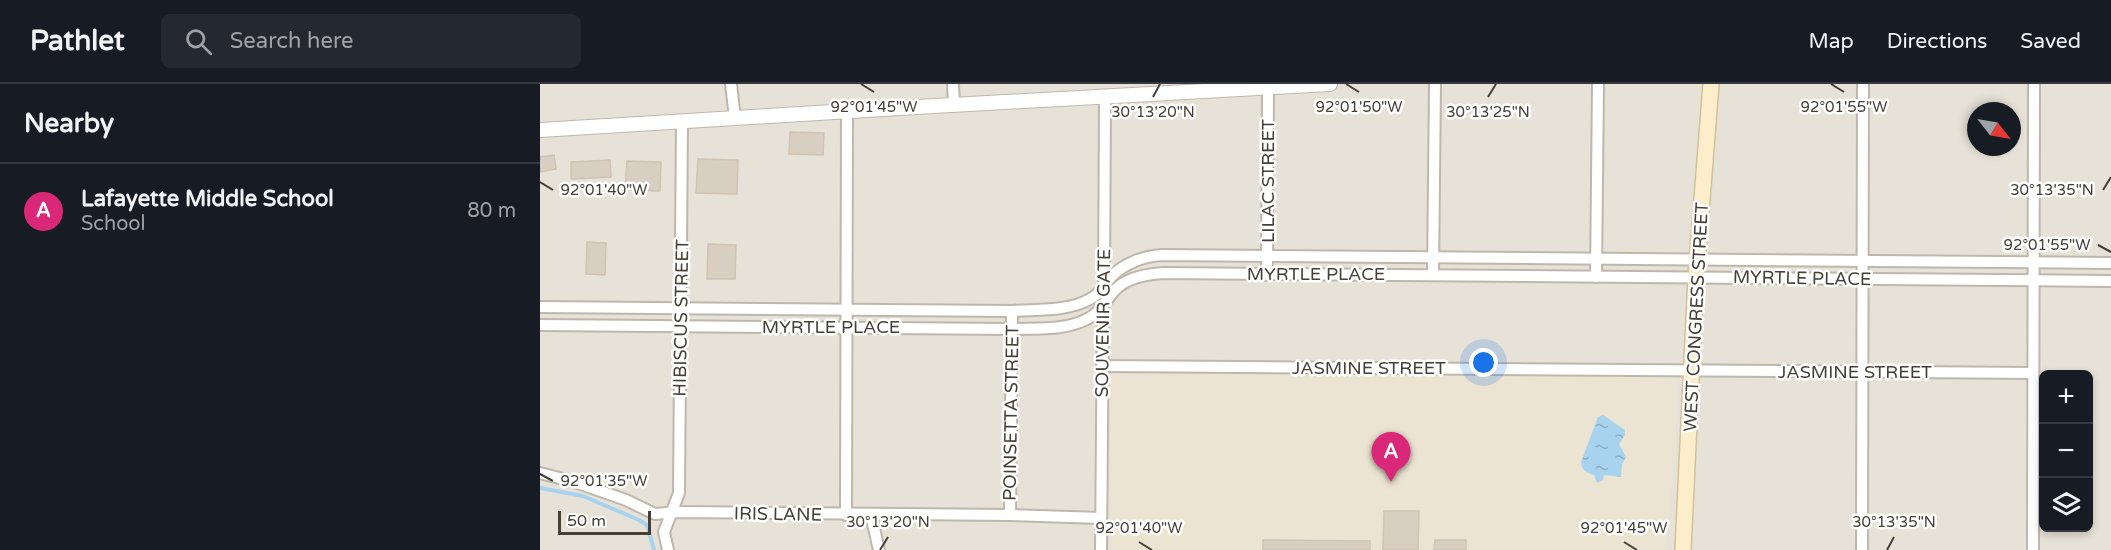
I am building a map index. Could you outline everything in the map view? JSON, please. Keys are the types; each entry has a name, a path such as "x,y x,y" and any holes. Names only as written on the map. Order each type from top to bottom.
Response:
{"main road":[{"name":"WEST CONGRESS STREET","path":"1683,550 1696,276 1711,84"}],"street":[{"path":"731,84 735,118"},
{"path":"953,84 954,104"},
{"path":"540,130 954,104 1105,97 1196,87 1330,84"},
{"path":"1433,275 1435,84"},
{"path":"1596,277 1598,84"},
{"path":"1862,550 1863,84"},
{"path":"2033,550 2034,84"},
{"name":"LILAC STREET","path":"1267,275 1268,87"},
{"name":"SOUVENIR GATE","path":"1101,550 1105,97"},
{"path":"846,515 847,112"},
{"name":"HIBISCUS STREET","path":"668,550 664,532 679,493 682,121"},
{"name":"MYRTLE PLACE","path":"540,307 1012,311 1069,307 1089,300 1104,289 1107,282 1119,270 1151,256 2111,262"},
{"name":"MYRTLE PLACE","path":"540,325 1012,328 1069,325 1089,318 1103,308 1119,286 1127,280 1153,274 2111,280"},
{"name":"POINSETTA STREET","path":"1010,515 1012,311"},
{"name":"JASMINE STREET","path":"1102,366 2033,373"},
{"name":"IRIS LANE","path":"540,473 626,500 655,514 1010,515 1101,518"},
{"path":"871,515 879,550"}],"shaded area":[{"path":"540,84 2111,84 2111,550 540,550"},
{"path":"1114,371 1672,376 1677,383 1678,401 1665,550 1111,550 1109,378"}],"water":[{"path":"1603,415 1625,430 1625,435 1619,444 1626,457 1622,464 1621,477 1604,475 1603,480 1597,483 1594,475 1583,469 1581,462 1598,417"}],"building":[{"path":"790,132 824,133 823,155 789,154"},
{"path":"554,155 556,169 540,172 540,157"},
{"path":"698,159 738,160 737,194 696,193"},
{"path":"610,160 611,177 571,179 571,162"},
{"path":"627,161 661,162 660,191 625,190"},
{"path":"587,242 606,243 605,275 586,274"},
{"path":"708,244 736,245 735,279 707,279"},
{"path":"1384,511 1419,511 1418,550 1383,550"},
{"path":"1263,540 1370,541 1370,550 1263,550"},
{"path":"1435,540 1466,540 1466,550 1434,550"}],"waterway":[{"path":"540,488 583,496 639,520 647,525 654,550"}],"place":[{"name":"Lafayette Middle School","path":"1391,482"}]}
